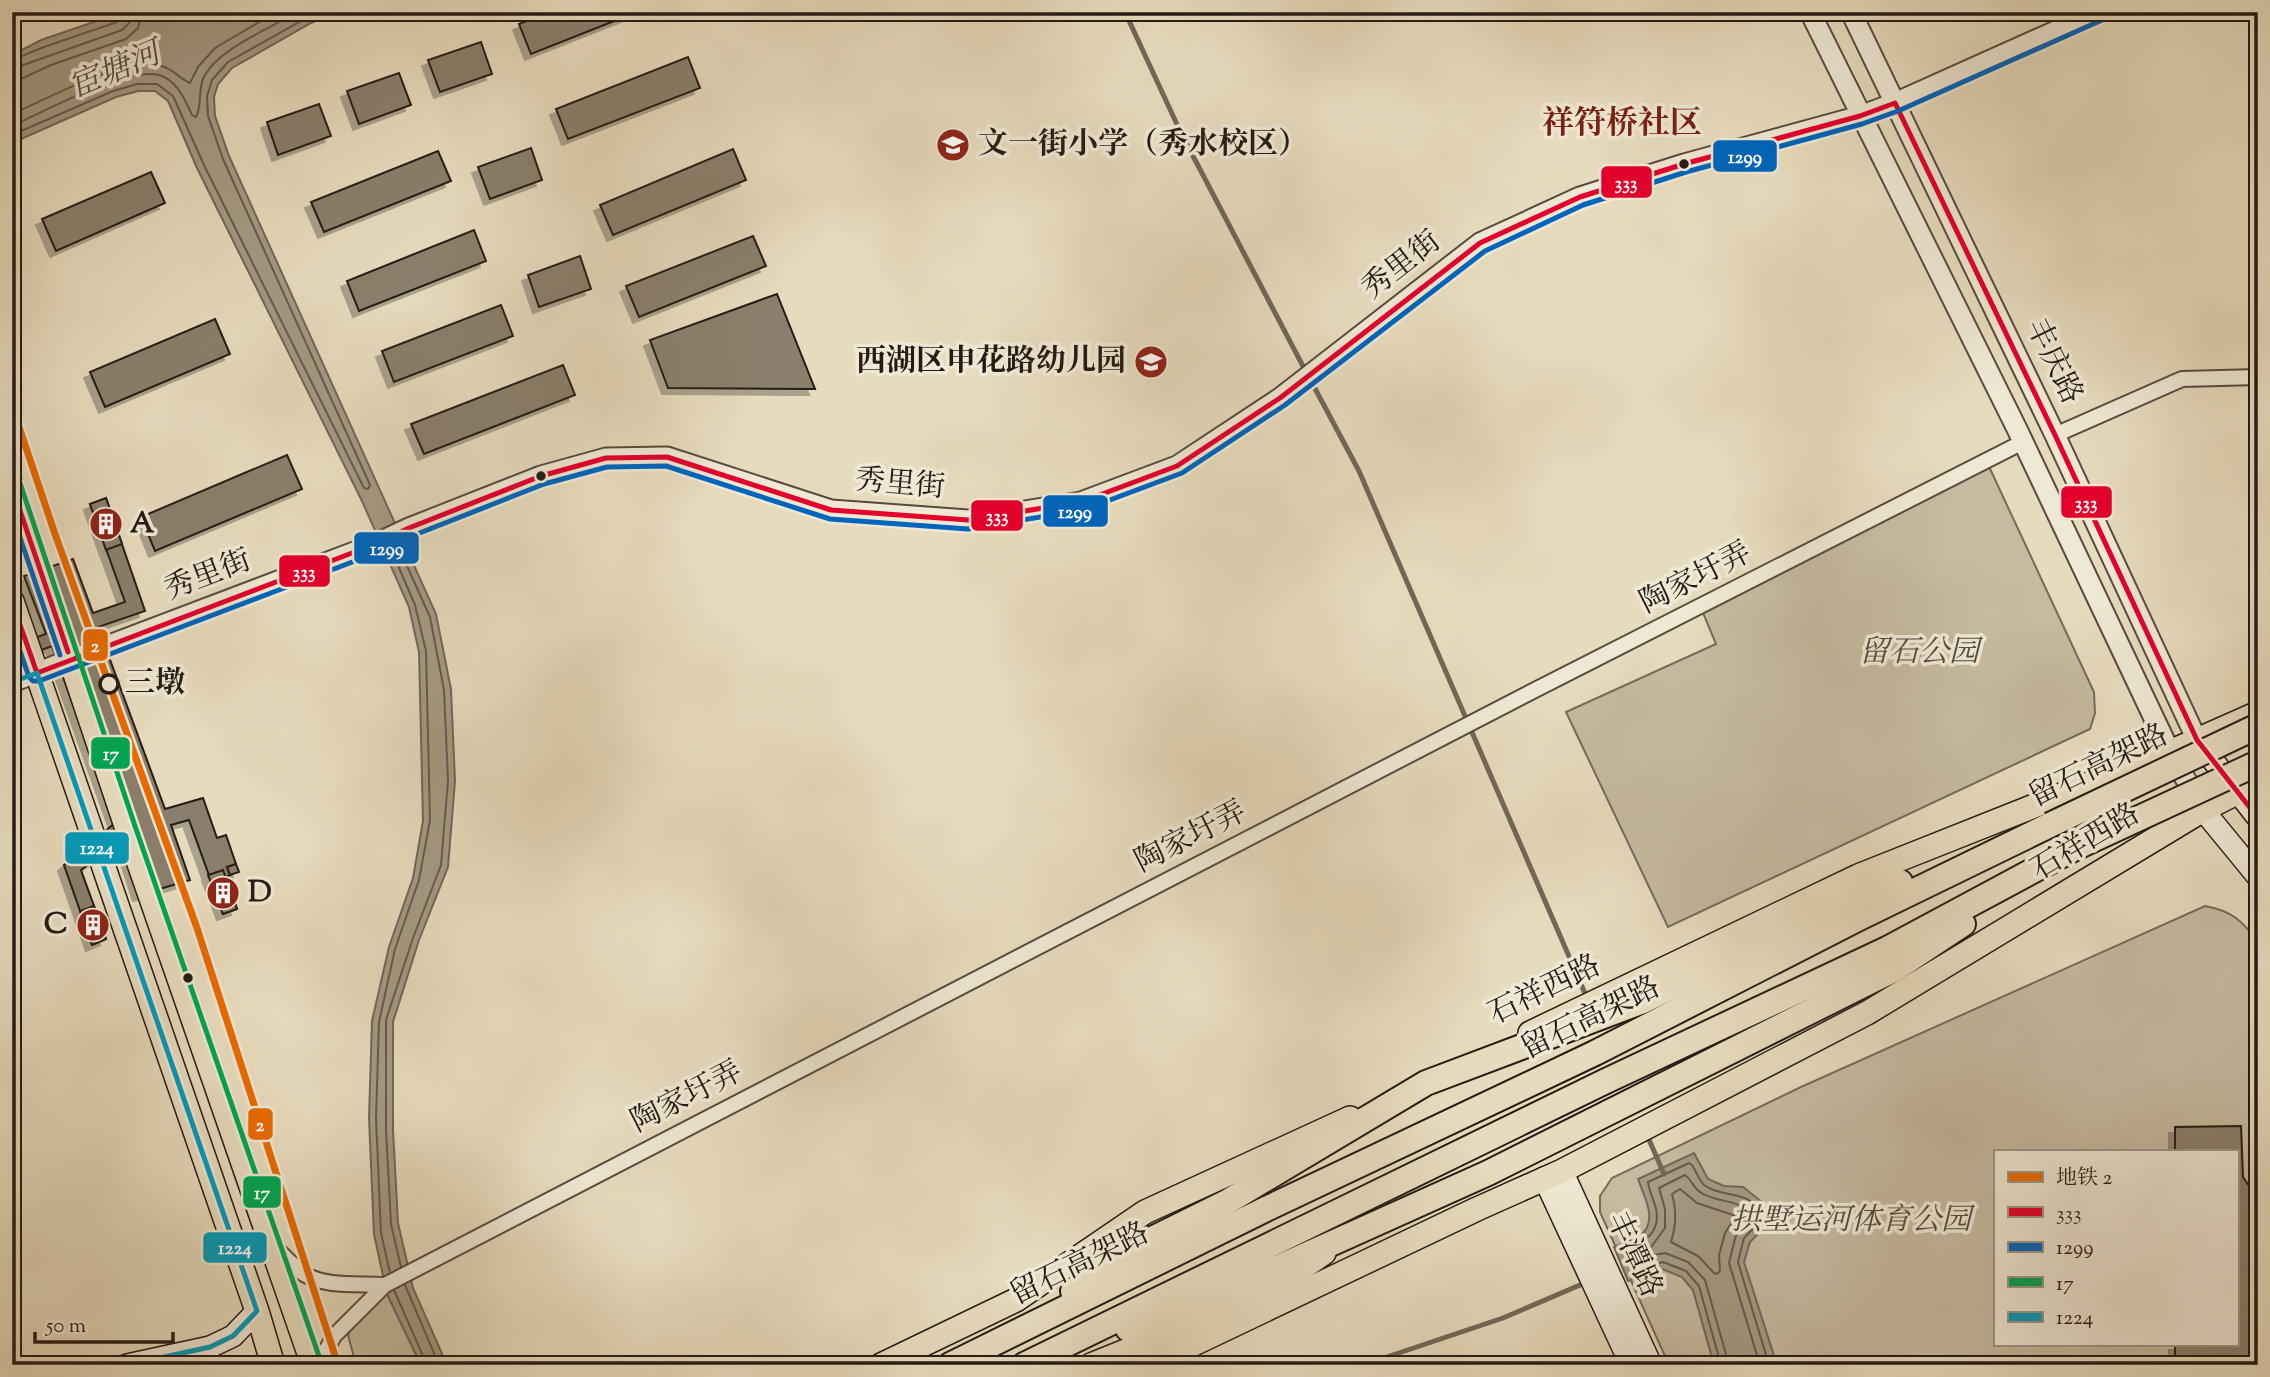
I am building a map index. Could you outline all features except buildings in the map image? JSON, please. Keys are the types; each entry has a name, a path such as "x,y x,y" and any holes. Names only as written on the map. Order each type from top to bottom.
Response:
{"highway":[{"name":"留石高架路","path":"950,1365 1266,1209 1595,1053 1686,1006 1867,905 2050,825 2258,726"},
{"name":"留石高架路","path":"1891,959 2079,846 2258,763"},
{"path":"1009,1336 1136,1247 1227,1202 1426,1083 1628,997 1867,905"},
{"path":"1026,1364 1606,1081 1701,1037 1891,959"},
{"path":"1026,1364 1188,1308 1344,1239 1622,1108 1672,1094 1891,959"}],"main road":[{"path":"12,486 131,842 316,1365"},
{"path":"12,601 257,1311 273,1365"},
{"name":"石祥西路","path":"1628,997 1858,876 2170,752 2258,713"},
{"path":"2197,740 2258,818"},
{"name":"石祥西路","path":"1672,1094 1867,1013 2203,810 2258,782"},
{"path":"2203,810 2258,877"},
{"path":"881,1365 1016,1300 1145,1212 1426,1083"},
{"path":"1120,1365 1181,1350 1553,1174 1634,1132 1672,1094"},
{"name":"丰潭路","path":"1553,1174 1606,1289 1651,1365"},
{"path":"1091,1365 1190,1324 1295,1274 1344,1239"},
{"name":"丰潭路","path":"1606,1289 1631,1365"},
{"path":"127,1365 209,1347 233,1336 257,1311"}],"street":[{"name":"丰庆路","path":"1810,12 2023,442 2170,752 2203,810"},
{"name":"丰庆路","path":"1851,12 2055,435 2197,740"},
{"name":"秀里街","path":"12,682 373,545 541,476 606,458 667,457 831,510 968,520 1081,502 1177,466 1280,398 1480,243 1580,197 1684,164 1860,116 1895,103 2098,12"},
{"path":"2055,435 2182,379 2258,377"},
{"name":"陶家圩弄","path":"316,1365 334,1336 385,1285 427,1262 1531,692 2023,442"},
{"path":"272,1245 303,1273 313,1278 329,1283 385,1285"}],"green space":[{"name":"留石公园","path":"1985,458 2094,692 2095,713 2090,729 1668,927 1566,712 1716,644 1701,608"},
{"name":"拱墅运河体育公园","path":"2205,906 2229,914 2241,922 2258,941 2258,1365 1669,1365 1600,1212 1600,1196 1612,1178 1801,1087"},
{"path":"387,1294 421,1365 356,1365 348,1335 360,1312"}],"water":[{"name":"宦塘河","path":"123,12 335,12 232,68 218,84 214,97 215,116 229,156 436,614 451,689 455,781 448,867 419,940 393,1022 393,1130 398,1223 413,1288 447,1365 421,1365 387,1294 374,1234 369,1118 372,1021 389,947 413,878 423,821 419,652 409,607 362,501 197,168 168,101 155,91 138,91 116,97 12,143 12,55 41,40"},
{"path":"1694,1153 1708,1179 1724,1186 1743,1187 1762,1202 1770,1222 1750,1242 1744,1262 1777,1365 1714,1365 1693,1290 1682,1277 1662,1269 1628,1281 1614,1247 1637,1238 1649,1223 1648,1208 1638,1179"}],"waterway":[{"path":"1125,12 1181,133 1306,372"},
{"path":"1311,381 1359,471 1587,998"},
{"path":"1647,1135 1664,1174"},
{"path":"1363,1365 1503,1318 1587,1282"}],"metro line":[{"name":"2","path":"12,406 55,534 197,928 338,1365"}],"transit line":[{"name":"1299","path":"12,628 29,677 33,681 39,681 376,553 544,484 607,467 666,466 830,519 968,529 1083,510 1182,473 1285,405 1485,251 1583,205 1686,172 1862,124 1898,111 2102,20"},
{"name":"333","path":"12,602 37,673 373,545 541,476 606,458 667,457 831,510 968,520 1081,502 1177,466 1280,398 1480,243 1580,197 1684,164 1860,116 1895,103 2055,435 2197,740 2258,818"},
{"name":"17","path":"20,483 135,826 321,1362"},
{"name":"333","path":"12,487 68,652"},
{"name":"1299","path":"12,514 60,655"},
{"name":"1224","path":"12,682 37,673 257,1311 233,1336 210,1347 128,1365"}],"place":[{"name":"文一街小学（秀水校区）","path":"953,145"},
{"name":"西湖区申花路幼儿园","path":"1151,362"},
{"name":"A","path":"106,524"},
{"name":"三墩","path":"109,684"},
{"name":"D","path":"223,893"},
{"name":"C","path":"93,925"}],"district":[{"name":"祥符桥社区","path":"1622,125"}]}
